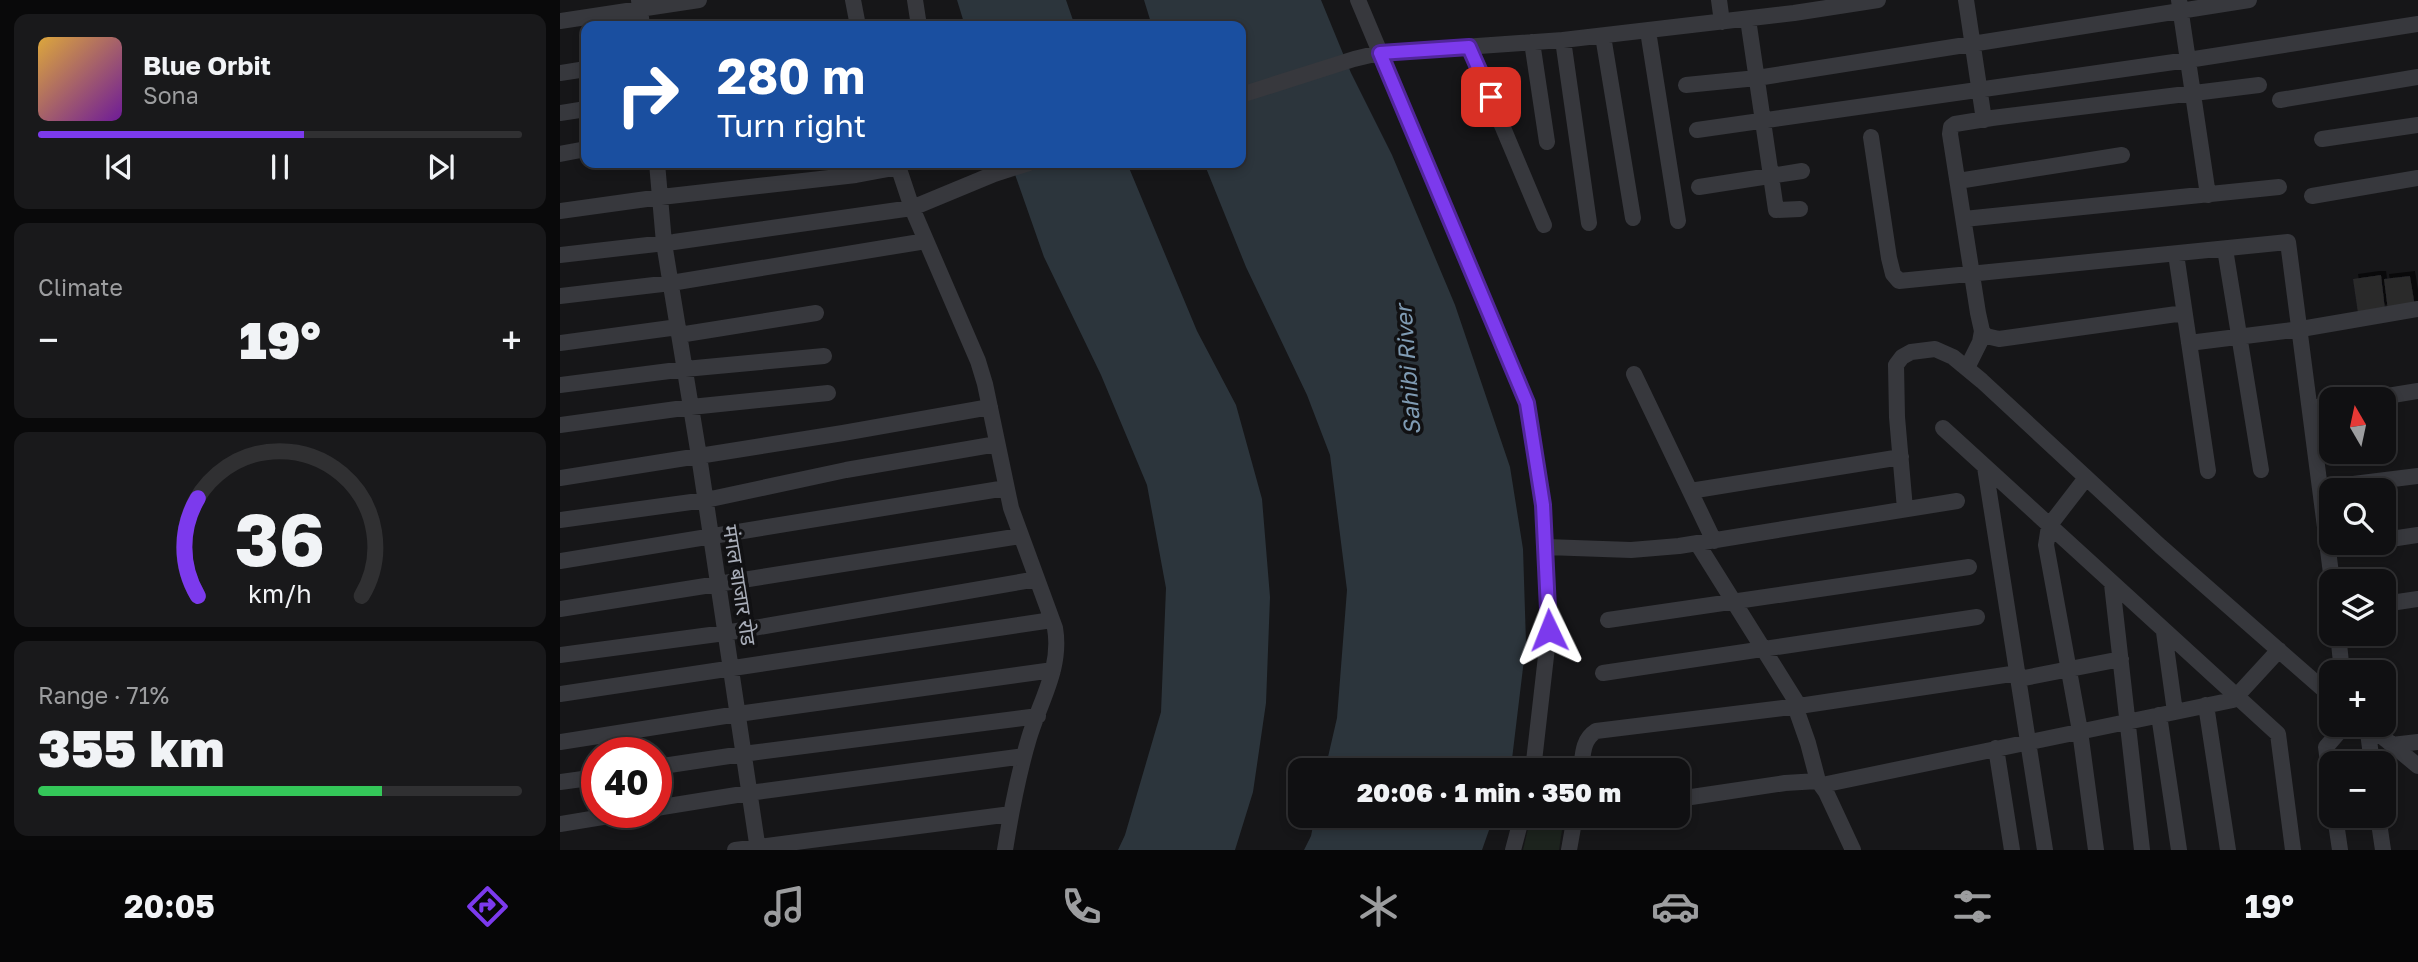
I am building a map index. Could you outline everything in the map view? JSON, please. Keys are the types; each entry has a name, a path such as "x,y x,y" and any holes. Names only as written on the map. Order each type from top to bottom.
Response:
{"street":[{"path":"560,21 639,4 699,0"},
{"path":"853,0 857,21"},
{"path":"915,0 918,21"},
{"path":"1358,0 1527,403 1543,505 1549,630 1534,758"},
{"path":"1719,0 1722,22"},
{"path":"1246,93 1354,58 1380,53 1604,36 1748,19 1793,7 1878,0"},
{"path":"1966,0 1984,120"},
{"path":"1686,85 1757,78 1973,44 2180,6 2249,0"},
{"path":"2180,6 2208,195"},
{"path":"1748,19 1776,210 1800,209"},
{"path":"1698,130 2188,60 2418,24"},
{"path":"1647,31 1678,221"},
{"path":"1604,36 1633,218"},
{"path":"1563,40 1589,223"},
{"path":"1532,42 1546,142"},
{"path":"1469,47 1544,225"},
{"path":"560,73 581,70"},
{"path":"2280,100 2417,82"},
{"path":"1967,368 1980,342 1982,331 1951,127 1984,120 2259,85"},
{"path":"560,113 581,110"},
{"path":"2322,139 2418,125"},
{"path":"1871,137 1889,258 1895,277 1905,282 2288,242 2320,478"},
{"path":"560,154 581,150"},
{"path":"1958,181 2122,155"},
{"name":"मंगल बाजार रोड","path":"658,168 664,243 758,848"},
{"path":"560,211 841,177 884,168"},
{"path":"899,168 912,208 971,342 985,384 1006,488 1020,536 1052,620 1057,650 1053,670 1024,756 1005,850"},
{"path":"560,255 912,208 986,172 1005,168"},
{"path":"1699,187 1802,171"},
{"path":"2312,196 2418,178"},
{"path":"1964,219 2279,187"},
{"path":"560,296 671,283 926,241"},
{"path":"2225,249 2261,470"},
{"path":"2176,254 2208,471"},
{"path":"2189,343 2301,330 2418,309"},
{"path":"560,343 816,313"},
{"path":"1982,331 1986,336 1999,339 2184,313"},
{"path":"1905,509 1896,365 1902,357 1911,352 1935,349 1953,357 1967,368 2319,685"},
{"path":"560,384 824,356"},
{"path":"1634,374 1714,541"},
{"path":"2396,395 2418,391"},
{"path":"560,425 691,407 828,393"},
{"path":"560,478 990,407"},
{"path":"2311,408 2319,407"},
{"path":"1943,428 2235,698 2278,734 2293,850"},
{"path":"560,520 706,500 846,470 997,444"},
{"path":"1690,491 1901,457"},
{"path":"1985,467 2045,850"},
{"path":"2396,479 2418,476"},
{"path":"2086,478 2049,526 2046,545 2080,731 2096,850"},
{"path":"560,561 1006,488"},
{"path":"1546,547 1631,550 1697,543 1957,501"},
{"path":"560,609 1020,536"},
{"path":"2396,539 2418,536"},
{"path":"1697,543 1797,706 1820,783 1853,850"},
{"path":"1608,620 1969,566"},
{"path":"560,655 725,633 1037,579"},
{"path":"2112,584 2142,850"},
{"path":"2396,602 2418,599"},
{"path":"1603,674 1977,617"},
{"path":"560,694 1052,620"},
{"path":"2164,632 2167,714 2179,850"},
{"path":"1690,797 1785,783 1820,783 2235,698 2279,650"},
{"path":"1582,758 1584,746 1596,731 2068,670 2121,659"},
{"path":"560,742 1053,670"},
{"path":"2206,705 2228,850"},
{"path":"672,765 1038,716"},
{"path":"2382,737 2418,766"},
{"path":"2392,745 2418,742"},
{"path":"1996,748 2012,850"},
{"path":"672,805 1024,756"},
{"path":"560,782 581,779"},
{"path":"736,850 1011,814"},
{"path":"560,824 581,821"},
{"path":"1513,850 1519,828"},
{"path":"1569,850 1573,828"},
{"path":"2337,828 2340,850"},
{"path":"2380,828 2383,850"}],"shaded area":[{"path":"1528,828 1562,830 1559,850 1523,850"}],"water":[{"path":"957,0 1066,0 1073,21 963,21"},
{"name":"Sahibi River","path":"1144,0 1321,0 1351,73 1392,155 1455,305 1510,467 1523,549 1526,643 1512,758 1328,758 1337,718 1347,590 1330,455 1307,395 1246,267 1206,168 1246,168 1246,21 1150,21"},
{"path":"1013,168 1129,168 1197,331 1236,405 1262,499 1270,597 1266,703 1253,792 1235,850 1118,850 1125,835 1161,712 1166,588 1147,485 1101,375 1044,257"},
{"path":"1313,828 1490,828 1482,850 1304,850"}],"building":[{"path":"2381,275 2385,309 2358,313 2353,279"},
{"path":"2410,276 2415,307 2388,311 2384,279"}],"route":[{"path":"1491,97 1469,47 1380,53 1527,403 1543,505 1549,630"}]}
